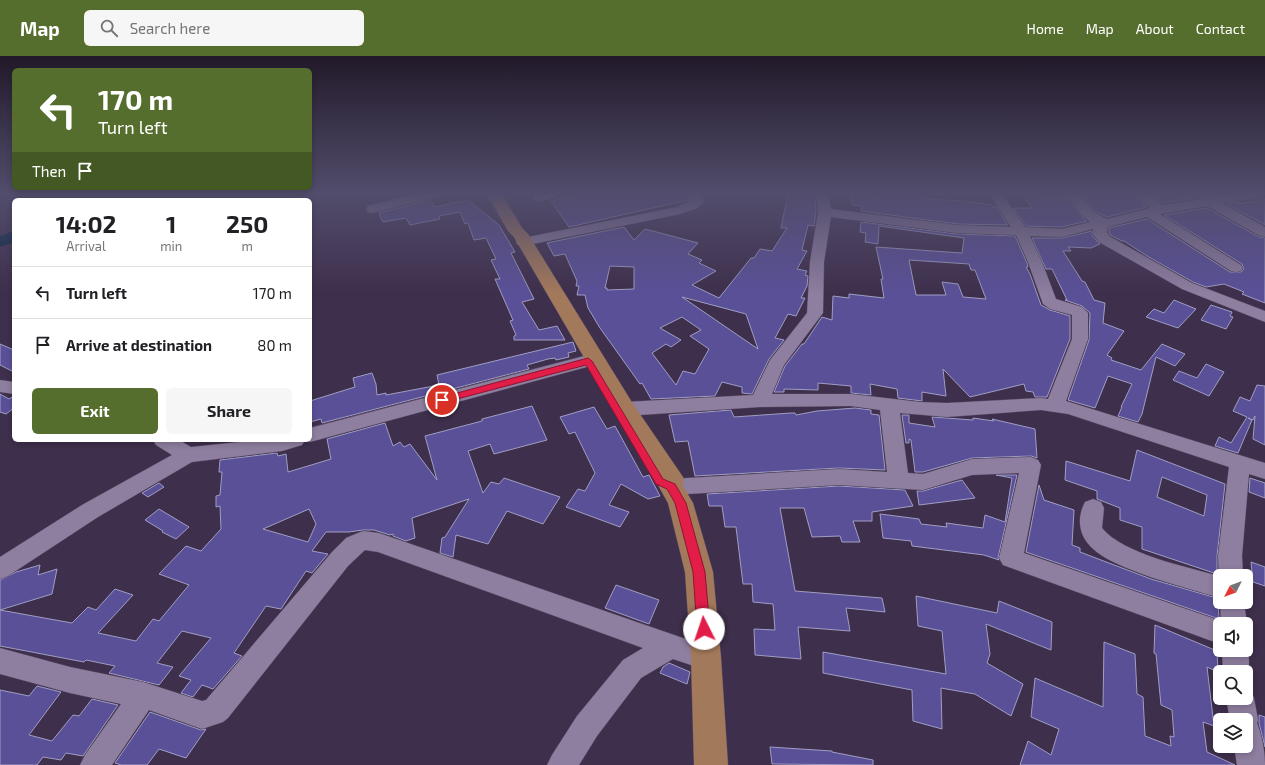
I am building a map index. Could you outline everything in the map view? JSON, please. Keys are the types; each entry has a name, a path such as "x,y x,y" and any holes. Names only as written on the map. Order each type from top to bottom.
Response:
{"main road":[{"path":"513,227 625,409 671,477 671,487 680,503 699,572 706,658 710,765"},
{"path":"519,237 513,236 660,481 671,487"}],"street":[{"path":"519,237 578,227"},
{"path":"760,401 776,364 815,313 817,262 823,227"},
{"path":"942,227 1062,233 1086,227"},
{"path":"1018,227 1035,262 1049,301 1052,304 1072,309 1080,313 1080,339 1055,406"},
{"path":"1101,227 1099,233 1104,239 1187,286 1265,317"},
{"path":"1178,227 1236,268"},
{"path":"1253,227 1265,233"},
{"path":"312,434 588,361"},
{"path":"0,386 12,388"},
{"path":"625,409 760,401 852,400 920,409 947,410 1041,404 1069,408 1265,471"},
{"path":"889,405 900,481"},
{"path":"166,442 188,455"},
{"path":"0,569 90,511 188,455 279,442"},
{"path":"1231,569 1230,556 1240,463"},
{"path":"671,487 839,477 924,482 972,467 1031,466 1011,558 1213,630"},
{"path":"1092,508 1091,531 1094,537 1108,549 1128,558 1213,585"},
{"path":"0,661 70,680 143,695 202,715 213,712 340,559 354,545 363,540 379,544 706,658"},
{"path":"562,765 587,726 632,669 645,660 672,646"},
{"path":"95,765 143,695"},
{"path":"1250,753 1252,765"}],"building":[{"path":"469,227 500,227 515,252 511,253 534,299 522,302 539,330 557,326 565,340 514,340 514,336 516,335 510,321 513,320 495,279 500,279 491,260 496,259 486,238 474,240"},
{"path":"624,227 634,240 645,229 698,243 688,254 702,260 699,263 716,271 692,285 719,298 760,249 772,251 787,228 781,228 807,227 802,250 807,251 797,269 807,271 805,275 808,276 807,286 801,298 805,298 796,316 788,314 775,338 784,340 769,359 752,394 742,393 742,387 722,382 715,396 651,399 642,383 640,384 600,328 588,308 585,295 577,295 579,286 576,286 577,281 565,254 554,256 547,243","holes":["610,266 634,267 634,289 607,290 607,288 605,288","682,297 746,314 758,349","682,317 701,330 690,336 709,349 695,374 683,371 676,385 652,353 666,344 671,347 681,340 660,328"]},
{"path":"860,227 879,227 878,244 865,242 866,233 860,232"},
{"path":"887,227 902,227 957,234 1015,236 1027,263 1028,267 1026,267 1041,305 1050,310 1070,316 1070,339 1047,397 1035,397 1033,392 1026,391 1024,384 970,397 943,369 946,396 922,392 922,401 898,398 897,389 870,384 871,395 851,393 851,386 818,383 818,390 784,389 784,392 774,392 785,366 802,344 804,344 822,317 832,320 833,296 849,298 849,294 884,298 881,279 883,279 876,247 962,253 964,238","holes":["909,260 969,264 971,270 975,270 986,299 963,297 958,284 942,282 946,295 916,295"]},
{"path":"1160,227 1230,272 1241,272 1244,269 1242,264 1183,227 1241,227 1259,237 1265,238 1265,303 1242,294 1244,292 1224,284 1206,287 1193,282 1124,241 1110,235 1109,228"},
{"path":"1092,231 1092,236 1100,244 1091,248 1068,247 1071,251 1063,251 1082,281 1085,282 1094,300 1105,303 1103,323 1124,331 1107,355 1112,358 1111,360 1141,370 1162,344 1185,354 1175,366 1156,357 1142,414 1138,422 1118,416 1132,384 1108,376 1095,408 1068,400 1089,340 1090,313 1082,306 1065,300 1067,300 1052,269 1046,269 1032,238 1062,238"},
{"path":"1174,300 1196,309 1178,328 1146,317 1154,309 1164,313"},
{"path":"1211,305 1232,312 1230,316 1233,317 1226,329 1201,320"},
{"path":"573,342 576,351 568,353 569,357 556,360 555,358 548,359 527,365 529,369 322,423 321,419 312,421 312,400 355,387 353,378 372,373 376,384 377,395 386,393 386,395 439,385 437,375"},
{"path":"0,344 12,349 12,371 0,365"},
{"path":"1206,364 1224,372 1209,396 1173,380 1179,371 1197,378"},
{"path":"1257,385 1265,386 1265,445 1253,439 1255,416 1253,420 1248,418 1252,420 1238,453 1215,446 1219,437 1231,443 1247,417 1233,411 1240,397 1250,401"},
{"path":"0,394 9,399 12,397 12,410 6,414 0,412"},
{"path":"532,406 547,440 494,454 490,444 468,451 483,493 491,482 499,484 504,478 560,497 543,524 507,511 488,544 456,535 453,557 440,553 442,538 445,537 469,499 412,518 415,538 406,541 393,536 393,534 390,535 374,530 326,532 312,551 328,554 312,573 306,571 281,609 266,606 234,653 242,656 213,689 202,685 193,697 181,693 191,680 179,676 211,638 182,631 157,663 173,667 159,685 109,673 115,666 86,660 84,662 0,646 0,610 72,623 88,607 96,610 115,589 133,595 98,633 136,641 153,619 159,621 189,585 159,574 186,546 201,551 221,529 220,506 216,507 216,496 220,495 222,472 219,472 220,460 277,453 278,456 286,454 288,472 331,459 327,439 385,423 393,446 400,442 404,447 410,444 437,480 425,436 482,421 482,419","holes":["309,509 316,524 308,542 263,529"]},
{"path":"594,407 607,429 615,426 643,477 649,475 660,496 648,499 621,484 609,505 629,512 620,527 566,507 578,489 585,491 595,473 575,432 569,434 560,417"},
{"path":"855,408 871,410 871,414 879,415 885,470 839,468 695,476 688,441 675,442 669,415 731,410 734,417 791,413 795,413 796,415 817,411"},
{"path":"902,415 909,415 909,423 935,427 932,417 973,420 973,418 994,421 992,419 1035,429 1037,458 1031,456 972,458 923,472 915,472 911,440 909,439 909,443 906,443"},
{"path":"1137,450 1225,484 1217,556 1217,569 1213,569 1213,573 1142,549 1142,527 1120,520 1120,508 1097,499 1097,491 1065,480 1066,461 1130,481","holes":["1162,477 1207,495 1204,516 1157,497"]},
{"path":"996,475 1017,475 998,558 999,560 984,555 912,546 911,541 883,538 880,514 919,519 921,524 947,527 946,523 983,528 985,515 1005,522 1012,478"},
{"path":"1250,478 1265,483 1265,498 1249,492"},
{"path":"962,480 975,498 919,505 917,491 923,491"},
{"path":"159,483 164,487 148,497 142,493"},
{"path":"1039,485 1044,500 1074,510 1072,545 1080,548 1080,552 1151,579 1213,597 1213,609 1218,609 1219,617 1213,617 1026,552"},
{"path":"839,486 905,490 913,506 872,512 872,521 853,521 860,542 842,542 840,536 812,537 804,508 780,508 795,591 882,598 885,612 846,608 850,631 798,627 801,659 755,655 754,629 775,630 773,604 753,602 752,584 743,584 736,527 725,527 722,506 709,506 707,494"},
{"path":"159,509 189,527 176,539 162,532 163,531 145,520"},
{"path":"1251,562 1265,567 1265,586 1253,582 1253,569 1252,569"},
{"path":"40,565 38,575 57,569 52,594 0,610 0,580 16,572"},
{"path":"616,585 659,600 649,624 605,608"},
{"path":"916,596 997,613 999,601 1052,622 1051,650 986,624 990,654 987,663 1023,684 1011,716 975,694 941,688 942,729 913,721 912,690 823,673 823,652 946,674 942,631 918,626"},
{"path":"1155,625 1213,649 1213,657 1217,657 1218,665 1213,665 1213,670 1207,667 1213,726 1203,722 1207,752 1235,765 1020,765 1028,741 1051,755 1059,729 1031,717 1035,678 1103,707 1104,642 1135,654 1137,694 1143,697 1145,736 1171,746 1170,736 1174,737 1172,710 1161,705 1156,654 1154,653"},
{"path":"669,663 690,672 687,684 660,673 663,667"},
{"path":"37,686 61,692 29,735 52,741 73,715 79,716 92,699 118,705 83,756 66,753 61,760 43,757 37,765 0,765 0,690 29,696"},
{"path":"150,712 201,730 206,729 186,758 159,749 147,765 121,765 115,763"},
{"path":"1259,715 1265,717 1265,747 1259,723"},
{"path":"770,747 832,751 873,760 873,765 772,764"}],"waterway":[{"path":"0,242 12,237"}],"route":[{"path":"442,400 588,361 660,481 671,487 680,503 699,572 704,629"}]}
